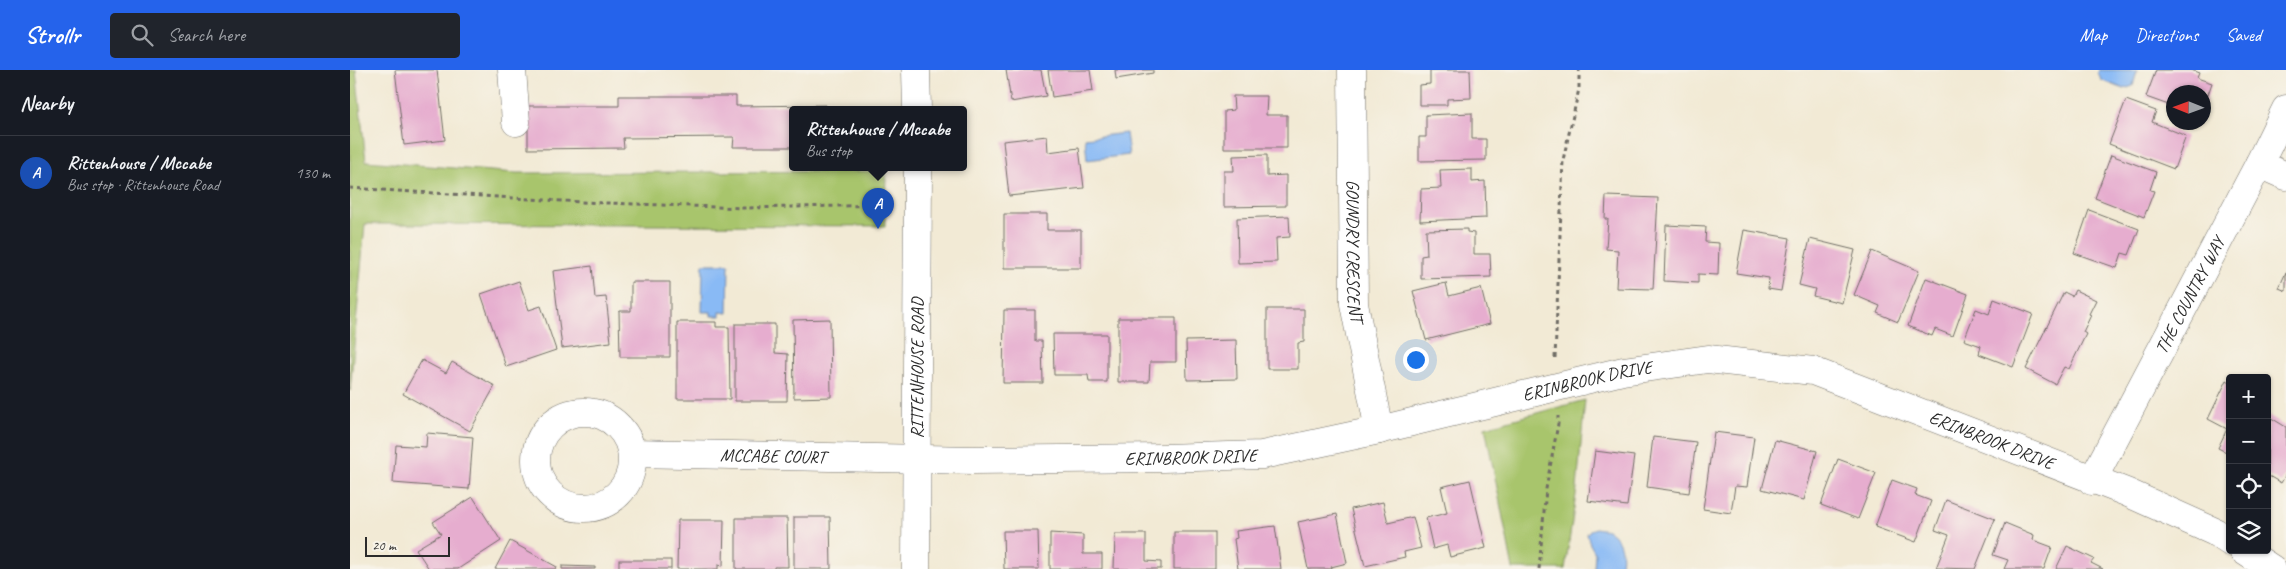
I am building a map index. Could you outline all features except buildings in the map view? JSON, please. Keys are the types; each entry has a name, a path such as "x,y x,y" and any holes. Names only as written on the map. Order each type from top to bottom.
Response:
{"street":[{"path":"512,70 516,122"},
{"path":"916,70 917,106"},
{"name":"GOUNDRY CRESCENT","path":"1352,70 1354,304 1379,430"},
{"name":"THE COUNTRY WAY","path":"2092,481 2286,109"},
{"path":"2259,164 2286,176"},
{"name":"RITTENHOUSE ROAD","path":"916,569 918,171"},
{"name":"ERINBROOK DRIVE","path":"916,459 1163,458 1262,454 1379,430 1623,370 1708,359 1813,371 2092,481 2135,496 2215,532 2226,539"},
{"name":"MCCABE COURT","path":"632,453 916,459"},
{"path":"2249,554 2272,569"}],"path":[{"path":"1556,366 1554,350 1563,160 1579,89 1579,70"},
{"path":"350,188 580,202 744,208 919,205"},
{"path":"1539,569 1546,489 1558,424 1557,410"}],"green space":[{"path":"350,70 356,70 366,161 516,173 886,171 885,226 365,224 350,391"},
{"path":"1585,400 1577,488 1565,569 1513,569 1485,427"}],"water":[{"path":"2099,70 2137,71 2133,86 2124,89 2101,80 2098,73"},
{"path":"1126,133 1129,155 1087,160 1085,138"},
{"path":"703,264 729,264 728,313 720,312 720,316 711,316 711,312 702,312"},
{"path":"1596,528 1612,533 1619,542 1622,559 1619,569 1594,569 1595,553 1587,534 1590,530"}],"place":[{"name":"Rittenhouse / Mccabe","path":"878,229"}]}
